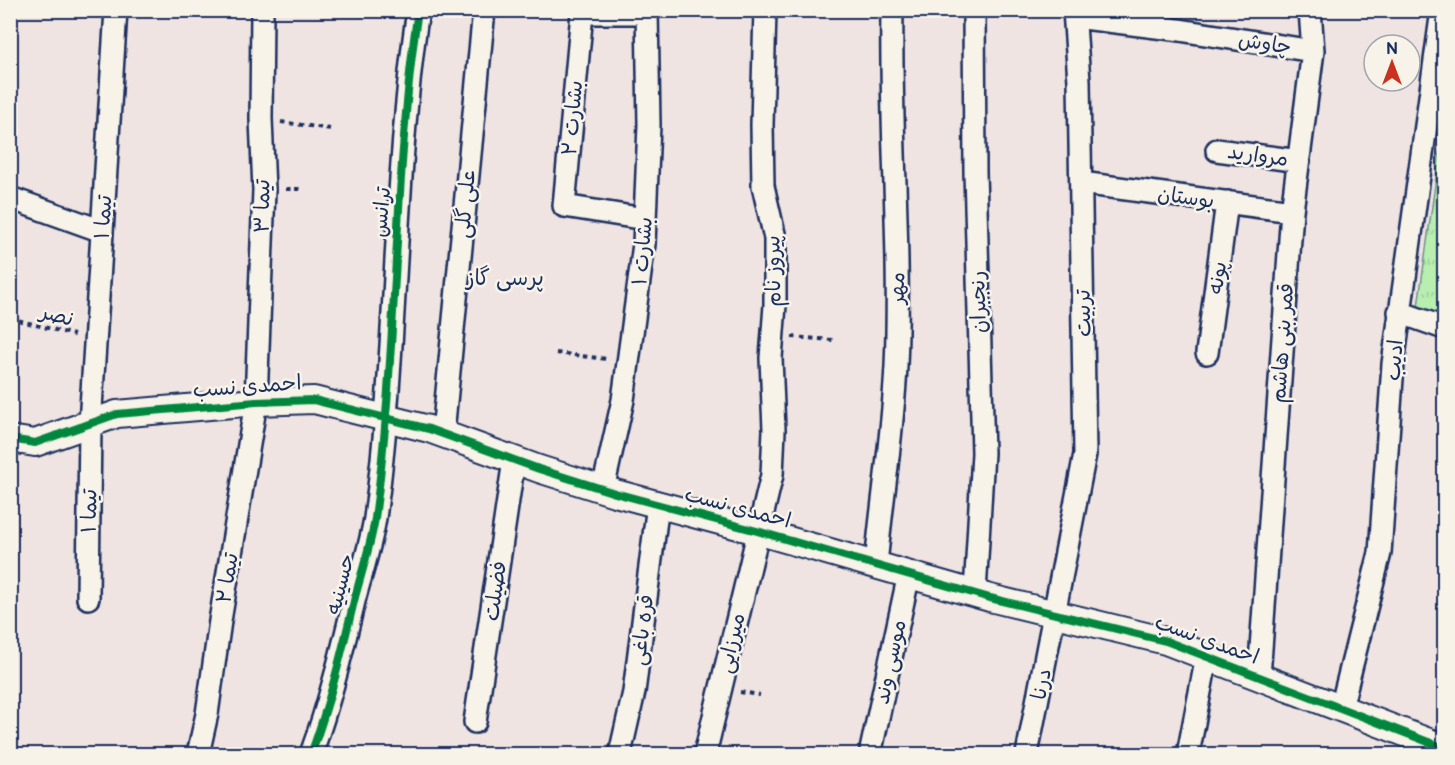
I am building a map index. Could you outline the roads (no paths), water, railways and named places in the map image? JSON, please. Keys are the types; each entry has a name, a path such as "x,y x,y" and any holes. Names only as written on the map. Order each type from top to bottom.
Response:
{"street":[{"name":"تیما ۱","path":"90,424 116,10"},
{"name":"تیما ۳","path":"256,402 264,190 261,119 262,10"},
{"name":"علی گلی","path":"443,433 484,10"},
{"name":"پیروز نام","path":"758,531 772,475 774,430 771,358 775,305 775,238 763,186 765,10"},
{"name":"مهر","path":"876,565 896,367 897,223 892,115 892,10"},
{"name":"رنجبران","path":"974,10 975,182 982,453 975,594"},
{"name":"قمر بنی هاشم","path":"1259,677 1292,212 1313,51 1310,10"},
{"name":"ادیب","path":"1341,708 1380,553 1393,364 1442,10"},
{"name":"بشارت ۱","path":"603,489 623,400 643,255 649,124 647,12"},
{"name":"بشارت ۲","path":"645,219 564,206 582,13 647,12"},
{"name":"ترانس","path":"385,418 397,233 413,46 418,14"},
{"name":"چاوش","path":"1075,14 1313,51"},
{"name":"تربیت","path":"1056,614 1085,454 1079,81 1075,14"},
{"name":"مروارید","path":"1217,150 1299,161"},
{"name":"بوستان","path":"1081,183 1292,212"},
{"path":"10,198 102,231"},
{"name":"پونه","path":"1207,353 1227,202"},
{"path":"1399,312 1444,328"},
{"name":"احمدی نسب","path":"10,440 35,443 117,414 256,402 314,400 443,433 514,460 603,489 975,594 1166,641 1443,750"},
{"name":"تیما ۲","path":"198,754 207,714 256,402"},
{"name":"حسینیه","path":"310,754 328,707 374,520 385,418"},
{"name":"۱ تیما","path":"88,598 90,424"},
{"name":"فضیلت","path":"475,722 514,460"},
{"name":"قره باغی","path":"620,754 634,692 658,504"},
{"name":"میرزایی","path":"705,754 758,531"},
{"name":"موسی وند","path":"871,750 909,574"},
{"name":"درنا","path":"1027,754 1056,614"},
{"path":"1188,754 1207,656"}],"district":[{"name":"پرسی گاز","path":"505,277"}]}
